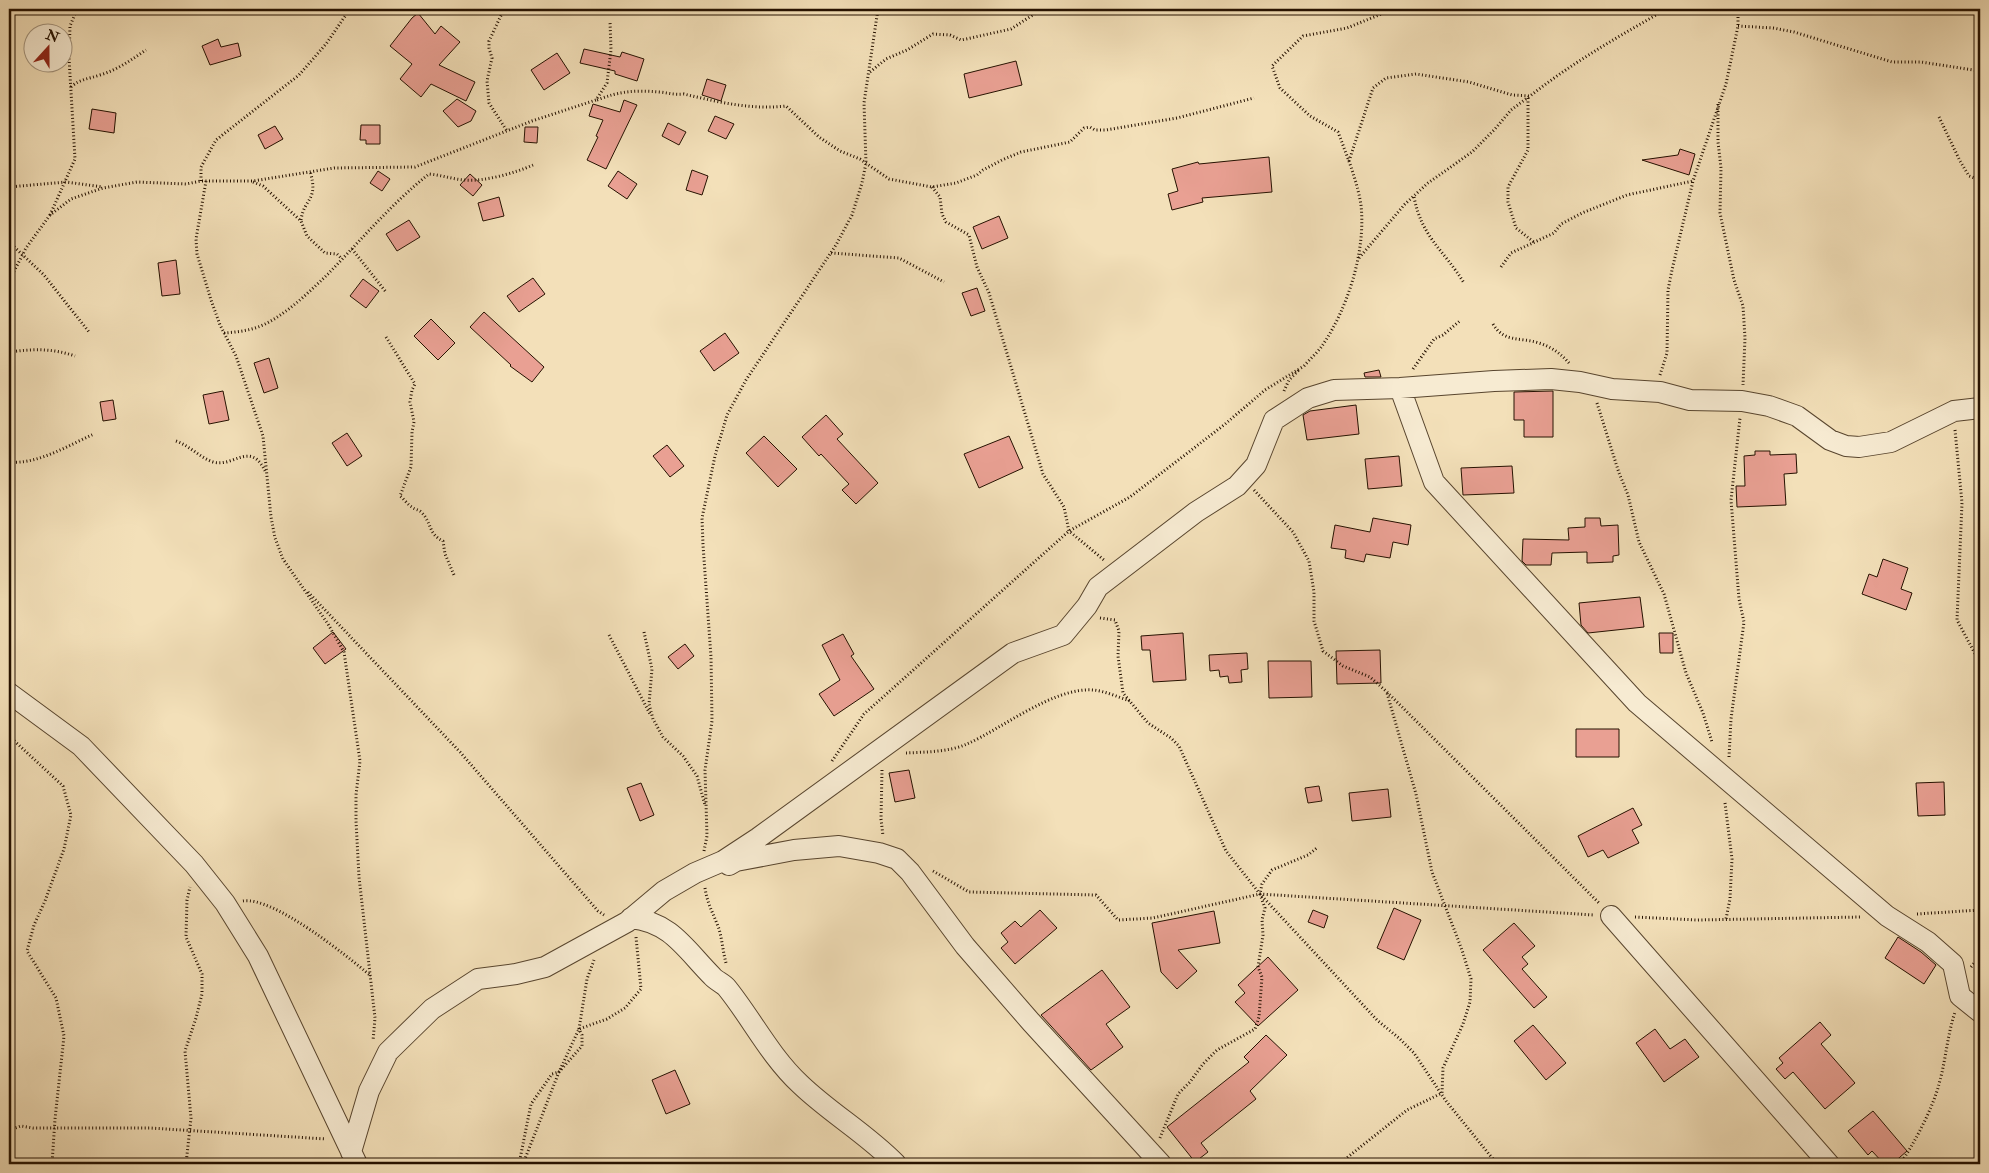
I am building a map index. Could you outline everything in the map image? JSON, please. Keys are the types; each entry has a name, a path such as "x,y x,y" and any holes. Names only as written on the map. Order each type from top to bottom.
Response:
{"street":[{"path":"354,1158 369,1091 388,1052 432,1008 478,979 516,974 545,967 632,918 692,888 702,876 758,838 1014,652 1063,634 1082,613 1098,588 1196,512 1237,486 1256,465 1274,420 1308,398 1334,390 1551,379 1580,382 1612,389 1660,392 1690,400 1742,401 1769,406 1792,414 1810,424 1830,440 1846,446 1859,447 1891,442 1954,411 1980,408"},
{"path":"1400,388 1434,482 1637,703 1887,916 1928,942 1953,964 1960,996 1980,1012"},
{"path":"9,693 81,746 194,864 225,903 258,956 354,1158"},
{"path":"702,876 736,861 794,850 839,846 879,853 897,860 910,872 965,946 1031,1022 1156,1159"},
{"path":"1612,916 1829,1164"},
{"path":"632,918 661,925 671,934 713,978 725,986 764,1042 799,1084 867,1137 896,1164"}],"path":[{"path":"9,281 23,254 50,215 75,159 70,88 70,26 77,9"},
{"path":"350,9 326,44 299,75 216,140 201,167 204,181 196,239 197,254 211,300 224,333 236,356 264,436 271,517 275,538 283,559 328,624 344,652 360,761 356,795 356,821 359,877 375,1018 373,1045"},
{"path":"504,9 489,41 492,58 487,81 489,103 507,131"},
{"path":"725,986 727,968 721,946 720,931 707,902 702,876 708,836 705,770 712,721 711,657 702,518 715,456 727,415 746,380 848,224 862,183 866,163 864,103 878,9"},
{"path":"870,72 886,59 907,50 933,34 950,35 961,40 1011,29 1042,9"},
{"path":"1358,260 1428,182 1472,152 1511,110 1552,79 1627,31 1670,9"},
{"path":"1660,392 1660,374 1667,354 1668,290 1693,181 1726,84 1738,26 1738,9"},
{"path":"1284,393 1289,380 1321,346 1346,298 1358,260 1362,239 1361,206 1355,178 1338,132 1310,116 1280,88 1272,66 1303,36 1347,28 1391,10"},
{"path":"596,100 607,83 611,50 610,21"},
{"path":"1738,26 1773,28 1794,32 1892,62 1920,62 1980,71"},
{"path":"70,88 79,80 120,67 146,50"},
{"path":"1349,162 1373,88 1386,78 1416,74 1469,82 1512,95 1529,97"},
{"path":"50,215 71,199 103,188 137,182 186,184 204,181 253,181 334,168 415,168 507,131 617,92 642,91 673,95 684,94 749,107 786,106 819,137 840,151 866,163 889,179 932,187 956,183 977,175 1002,160 1021,152 1070,142 1084,128 1090,127 1095,130 1106,130 1168,120 1254,98"},
{"path":"1529,97 1528,150 1508,187 1508,202 1516,228 1535,243"},
{"path":"1718,104 1721,168 1720,213 1734,280 1743,306 1745,338 1742,401 1731,500 1739,599 1744,622 1731,719 1720,773"},
{"path":"1939,116 1969,176 1980,180"},
{"path":"224,333 246,331 267,323 309,292 408,190 429,174 464,180 484,179 518,172 533,166"},
{"path":"301,221 302,213 313,196 310,171"},
{"path":"253,181 263,186 301,221 307,236 325,253 337,254 342,259"},
{"path":"1501,267 1511,253 1554,233 1561,224 1608,201 1662,186 1693,181"},
{"path":"9,187 66,182 103,188"},
{"path":"932,187 940,197 942,214 946,222 969,236 977,267 992,305 1043,474 1064,507 1069,531 1118,572"},
{"path":"1414,196 1417,213 1426,233 1455,268 1464,283"},
{"path":"9,242 44,275 89,332"},
{"path":"352,249 386,292"},
{"path":"830,252 899,258 944,282"},
{"path":"1400,388 1434,339 1443,335 1461,320"},
{"path":"1493,324 1498,333 1506,337 1540,344 1558,352 1569,363 1580,382 1589,384 1602,415 1619,473 1628,495 1639,542 1664,594 1686,673 1710,732 1720,773 1732,859 1730,899 1726,919"},
{"path":"386,337 415,384 410,402 414,422 411,467 405,478 400,496 409,506 420,510 426,518 430,530 436,538 443,541 445,554 454,575"},
{"path":"9,352 31,349 59,350 74,356"},
{"path":"830,764 864,714 1069,531 1130,497 1224,425 1265,390 1304,366"},
{"path":"1954,411 1962,503 1957,620 1980,663"},
{"path":"9,462 19,463 42,457 94,434"},
{"path":"176,441 185,444 213,462 221,463 235,457 247,456 255,458 262,463 268,476"},
{"path":"1243,479 1270,505 1293,532 1309,561 1314,592 1314,621 1323,651 1343,666 1370,677 1387,692 1612,916"},
{"path":"297,581 460,752 598,911 606,926 587,979 578,1029 523,1164"},
{"path":"1096,618 1115,620 1119,631 1118,656 1123,693 1148,723 1171,738 1179,746 1226,851 1260,894 1377,1020 1414,1053 1446,1101 1497,1164"},
{"path":"644,632 652,669 649,704 653,719"},
{"path":"609,636 663,737 683,756 697,776 707,811"},
{"path":"900,753 938,750 965,745 1055,696 1075,690 1093,690 1130,701"},
{"path":"1387,692 1387,700 1396,720 1416,794 1432,872 1471,979 1470,1002 1463,1024 1443,1068 1442,1093"},
{"path":"9,736 63,786 71,815 64,849 45,902 34,924 26,951 56,998 64,1036 54,1126 52,1164"},
{"path":"885,766 882,771 881,783 882,834 886,842"},
{"path":"1156,1159 1159,1140 1178,1094 1217,1050 1256,1029 1259,1017 1262,977 1258,967 1263,934 1262,920 1265,908 1260,894 1262,884 1272,870 1308,855 1318,846"},
{"path":"186,1164 191,1118 185,1051 202,994 202,974 186,937 187,900 194,864"},
{"path":"925,867 969,892 1096,895 1118,920 1153,918 1260,894 1697,920 1887,916"},
{"path":"225,903 248,900 273,908 315,933 371,976"},
{"path":"1915,914 1980,910"},
{"path":"578,1029 607,1019 625,1008 641,988 632,918 611,920 598,911"},
{"path":"1970,968 1980,956"},
{"path":"1900,1164 1914,1145 1939,1085 1950,1025 1960,996"},
{"path":"519,1164 531,1104 552,1074 559,1072 582,1046 582,1035 578,1029"},
{"path":"1339,1164 1407,1110 1442,1093"},
{"path":"9,1130 21,1126 33,1128 54,1126 150,1128 327,1139 354,1158"}],"building":[{"path":"418,13 435,34 441,26 460,42 439,65 475,82 466,101 431,84 421,97 400,79 412,64 390,46"},
{"path":"218,39 221,47 238,43 241,56 210,65 202,46"},
{"path":"584,49 620,57 622,52 644,59 637,81 615,74 615,71 580,63"},
{"path":"557,53 570,73 544,90 531,70"},
{"path":"1016,61 1022,85 969,98 964,74"},
{"path":"707,79 726,85 721,101 702,95"},
{"path":"457,99 476,111 471,121 458,127 443,111"},
{"path":"624,100 637,105 606,169 587,160 598,137 596,136 603,120 589,116 593,104 620,112"},
{"path":"92,109 116,113 114,133 89,129"},
{"path":"715,116 734,124 726,139 708,131"},
{"path":"668,123 686,132 679,145 662,136"},
{"path":"361,125 380,125 380,144 366,144 366,140 360,140"},
{"path":"275,126 283,139 265,149 258,135"},
{"path":"525,127 538,127 537,143 524,142"},
{"path":"1680,149 1695,154 1689,175 1642,160 1678,155"},
{"path":"1269,157 1272,192 1202,198 1203,202 1172,210 1168,194 1178,191 1172,169 1198,162 1199,164"},
{"path":"692,170 708,176 702,195 686,190"},
{"path":"378,171 390,179 382,191 370,183"},
{"path":"618,171 637,184 627,199 608,186"},
{"path":"470,174 482,185 473,196 460,185"},
{"path":"499,197 504,216 483,221 478,203"},
{"path":"999,216 1008,238 982,249 973,227"},
{"path":"409,220 420,237 397,251 386,234"},
{"path":"176,260 180,294 162,296 158,263"},
{"path":"533,278 545,294 519,312 507,296"},
{"path":"363,279 379,291 366,308 350,296"},
{"path":"977,288 985,311 971,316 962,293"},
{"path":"484,312 544,367 532,382 510,366 470,327"},
{"path":"431,319 455,343 438,360 414,336"},
{"path":"725,333 739,353 714,371 700,351"},
{"path":"269,358 278,388 264,393 254,363"},
{"path":"1379,370 1381,377 1365,377 1364,373"},
{"path":"223,391 229,420 209,424 203,395"},
{"path":"1553,391 1553,437 1524,437 1524,420 1514,420 1514,392"},
{"path":"113,400 116,419 103,421 100,402"},
{"path":"1356,405 1359,434 1307,440 1303,415 1310,411"},
{"path":"826,415 843,434 837,439 878,483 856,504 842,490 849,484 802,437"},
{"path":"347,433 362,456 347,466 332,443"},
{"path":"764,436 797,469 778,487 746,453"},
{"path":"1009,436 1023,468 979,488 964,454"},
{"path":"667,445 684,466 670,477 653,456"},
{"path":"1755,451 1770,451 1770,455 1796,454 1797,473 1784,474 1786,505 1737,507 1736,486 1745,486 1744,456 1755,455"},
{"path":"1399,456 1402,486 1368,489 1365,459"},
{"path":"1512,466 1514,493 1463,495 1461,468"},
{"path":"1373,518 1411,525 1408,545 1393,542 1390,558 1366,554 1364,562 1345,558 1346,550 1331,548 1335,525 1370,532"},
{"path":"1585,518 1600,518 1601,526 1618,525 1619,555 1613,556 1613,562 1587,563 1587,552 1552,553 1551,565 1526,565 1522,561 1523,539 1569,540 1568,528 1585,527"},
{"path":"1883,559 1908,568 1901,589 1912,593 1906,610 1862,594 1869,574 1877,577"},
{"path":"1640,597 1644,627 1588,633 1581,625 1579,603"},
{"path":"333,632 346,649 325,664 313,648"},
{"path":"1183,633 1186,680 1153,682 1150,650 1142,650 1141,636"},
{"path":"1659,633 1673,633 1673,653 1660,653"},
{"path":"843,634 854,654 851,656 874,689 834,716 819,694 840,680 822,645"},
{"path":"685,644 694,656 678,669 668,657"},
{"path":"1380,650 1381,683 1337,684 1336,651"},
{"path":"1247,653 1248,669 1241,670 1242,682 1229,683 1228,676 1220,677 1219,670 1210,671 1209,655"},
{"path":"1268,661 1311,661 1312,697 1269,698"},
{"path":"1576,729 1619,729 1619,757 1576,757"},
{"path":"909,770 915,798 895,802 889,773"},
{"path":"1944,782 1945,815 1918,816 1916,783"},
{"path":"641,783 654,815 640,821 627,788"},
{"path":"1319,786 1322,801 1308,803 1305,788"},
{"path":"1388,789 1391,817 1352,821 1349,793"},
{"path":"1633,808 1642,825 1632,830 1639,843 1608,858 1603,850 1588,857 1578,836"},
{"path":"1394,908 1421,920 1404,960 1377,948"},
{"path":"1040,910 1057,928 1015,964 1001,948 1008,942 1001,933 1015,921 1021,927"},
{"path":"1313,910 1328,916 1324,928 1308,922"},
{"path":"1214,911 1220,943 1178,950 1197,971 1177,989 1161,972 1152,923"},
{"path":"1514,923 1535,946 1522,957 1528,964 1522,969 1547,997 1534,1008 1483,950"},
{"path":"1898,937 1921,952 1936,965 1924,984 1885,958"},
{"path":"1268,957 1298,990 1258,1026 1235,1002 1245,993 1238,985"},
{"path":"1102,970 1130,1007 1106,1024 1123,1047 1091,1070 1041,1015"},
{"path":"1820,1022 1831,1035 1821,1044 1855,1083 1825,1109 1793,1072 1785,1079 1776,1069 1783,1063 1779,1058"},
{"path":"1533,1025 1566,1063 1546,1080 1514,1041"},
{"path":"1655,1029 1670,1049 1685,1039 1699,1057 1664,1082 1636,1043"},
{"path":"1266,1035 1287,1055 1250,1091 1256,1099 1201,1143 1208,1152 1195,1162 1167,1127 1249,1062 1244,1057"},
{"path":"675,1070 690,1104 666,1114 652,1080"},
{"path":"1873,1111 1907,1151 1892,1164 1884,1164 1872,1151 1868,1155 1848,1131"}]}
